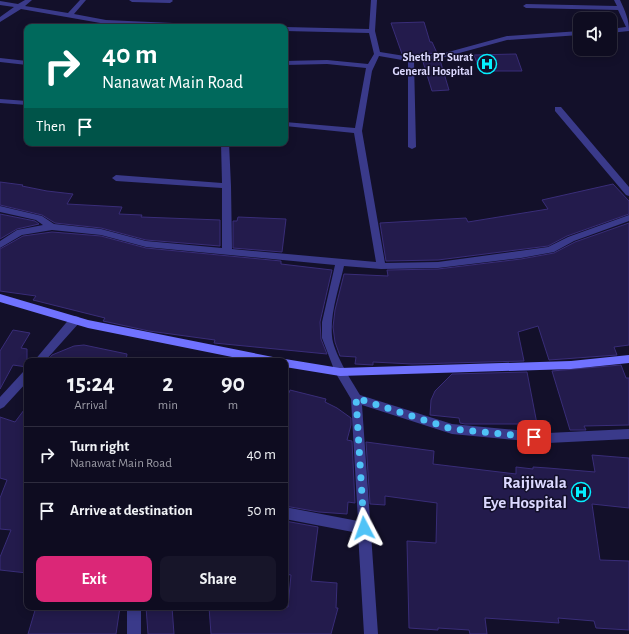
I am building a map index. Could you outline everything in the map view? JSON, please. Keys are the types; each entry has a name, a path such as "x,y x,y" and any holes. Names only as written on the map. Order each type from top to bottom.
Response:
{"main road":[{"path":"0,298 75,320 165,340 258,358"},
{"path":"288,363 340,372 571,365 629,359"}],"street":[{"path":"0,20 29,0"},
{"path":"69,16 83,0"},
{"path":"132,0 170,1"},
{"path":"374,0 372,31 377,54 368,71 358,131 381,266"},
{"path":"617,0 629,28 617,30"},
{"path":"0,4 106,22 151,24"},
{"path":"526,6 621,8"},
{"path":"288,29 372,31"},
{"path":"377,54 411,59 441,56 507,38 573,33"},
{"path":"411,59 412,147"},
{"path":"0,60 24,63"},
{"path":"288,63 327,62 371,66"},
{"path":"0,101 24,103"},
{"path":"558,109 629,193"},
{"path":"288,124 358,131"},
{"path":"225,146 227,252"},
{"path":"116,178 227,186"},
{"path":"0,210 39,218 52,227"},
{"path":"0,245 20,232 52,227 101,232 146,244 227,252 381,266 438,265 552,250 555,247 565,245 571,239 629,218"},
{"path":"340,262 326,330 327,338 340,372 356,398 371,634"},
{"path":"42,358 75,320"},
{"path":"0,404 24,381"},
{"path":"356,398 452,429 548,438 629,434"},
{"path":"288,514 364,528"},
{"path":"134,610 134,634"}],"building":[{"path":"424,22 430,42 432,42 437,53 402,54 391,23"},
{"path":"516,54 522,71 480,71 474,55"},
{"path":"440,60 449,90 432,91 423,62"},
{"path":"0,182 23,185 22,186 47,191 73,194 67,204 122,207 119,214 142,215 141,217 220,220 220,246 146,240 101,228 55,223 42,215 0,205"},
{"path":"613,184 629,201 629,214 567,236 548,246 438,260 386,261 380,223 466,218 468,222 548,209 542,200"},
{"path":"0,214 35,221 39,224 17,229 0,239"},
{"path":"238,217 286,219 282,252 233,248 233,221 237,221"},
{"path":"629,223 629,345 614,347 617,355 549,360 538,326 518,332 524,361 412,364 373,362 373,365 355,364 356,357 340,356 335,342 333,327 335,310 344,274 388,276 387,270 438,269 521,259 554,253 575,242"},
{"path":"52,232 101,236 146,248 281,261 281,264 332,270 320,322 321,339 327,354 214,343 215,340 149,331 103,321 105,318 33,300 36,296 0,291 0,249 23,236"},
{"path":"13,330 30,333 21,348 27,349 27,358 24,358 24,367 13,365 0,389 0,351"},
{"path":"84,345 127,354 126,358 50,358 52,355 74,346"},
{"path":"621,365 626,378 629,378 629,425 584,426 586,430 570,430 552,371"},
{"path":"527,372 537,424 465,424 460,423 459,418 430,415 431,400 435,391 452,374"},
{"path":"290,390 326,399 325,402 351,418 351,425 347,440 352,441 355,503 348,502 347,514 319,512 288,507"},
{"path":"24,410 24,573 0,570 0,557 11,530 0,529 0,498 7,480 0,478 0,417 15,422"},
{"path":"366,442 434,451 433,464 516,474 516,467 595,472 592,455 629,458 629,508 592,504 600,560 629,561 629,630 596,628 594,621 558,618 559,623 485,618 487,634 470,634 469,630 409,628 407,541 436,543 437,503 385,496 385,505 370,504"},
{"path":"288,522 318,527 311,581 337,583 336,608 338,608 331,634 211,634 209,610 288,610 291,575 288,574"},
{"path":"35,610 120,610 116,634 28,634"},
{"path":"146,610 172,610 174,634 148,634"}],"place":[{"name":"Sheth P.T Surat General Hospital","path":"487,64"},
{"name":"Raijiwala Eye Hospital","path":"581,492"}],"route":[{"path":"364,528 356,398 452,429 534,437"}]}
